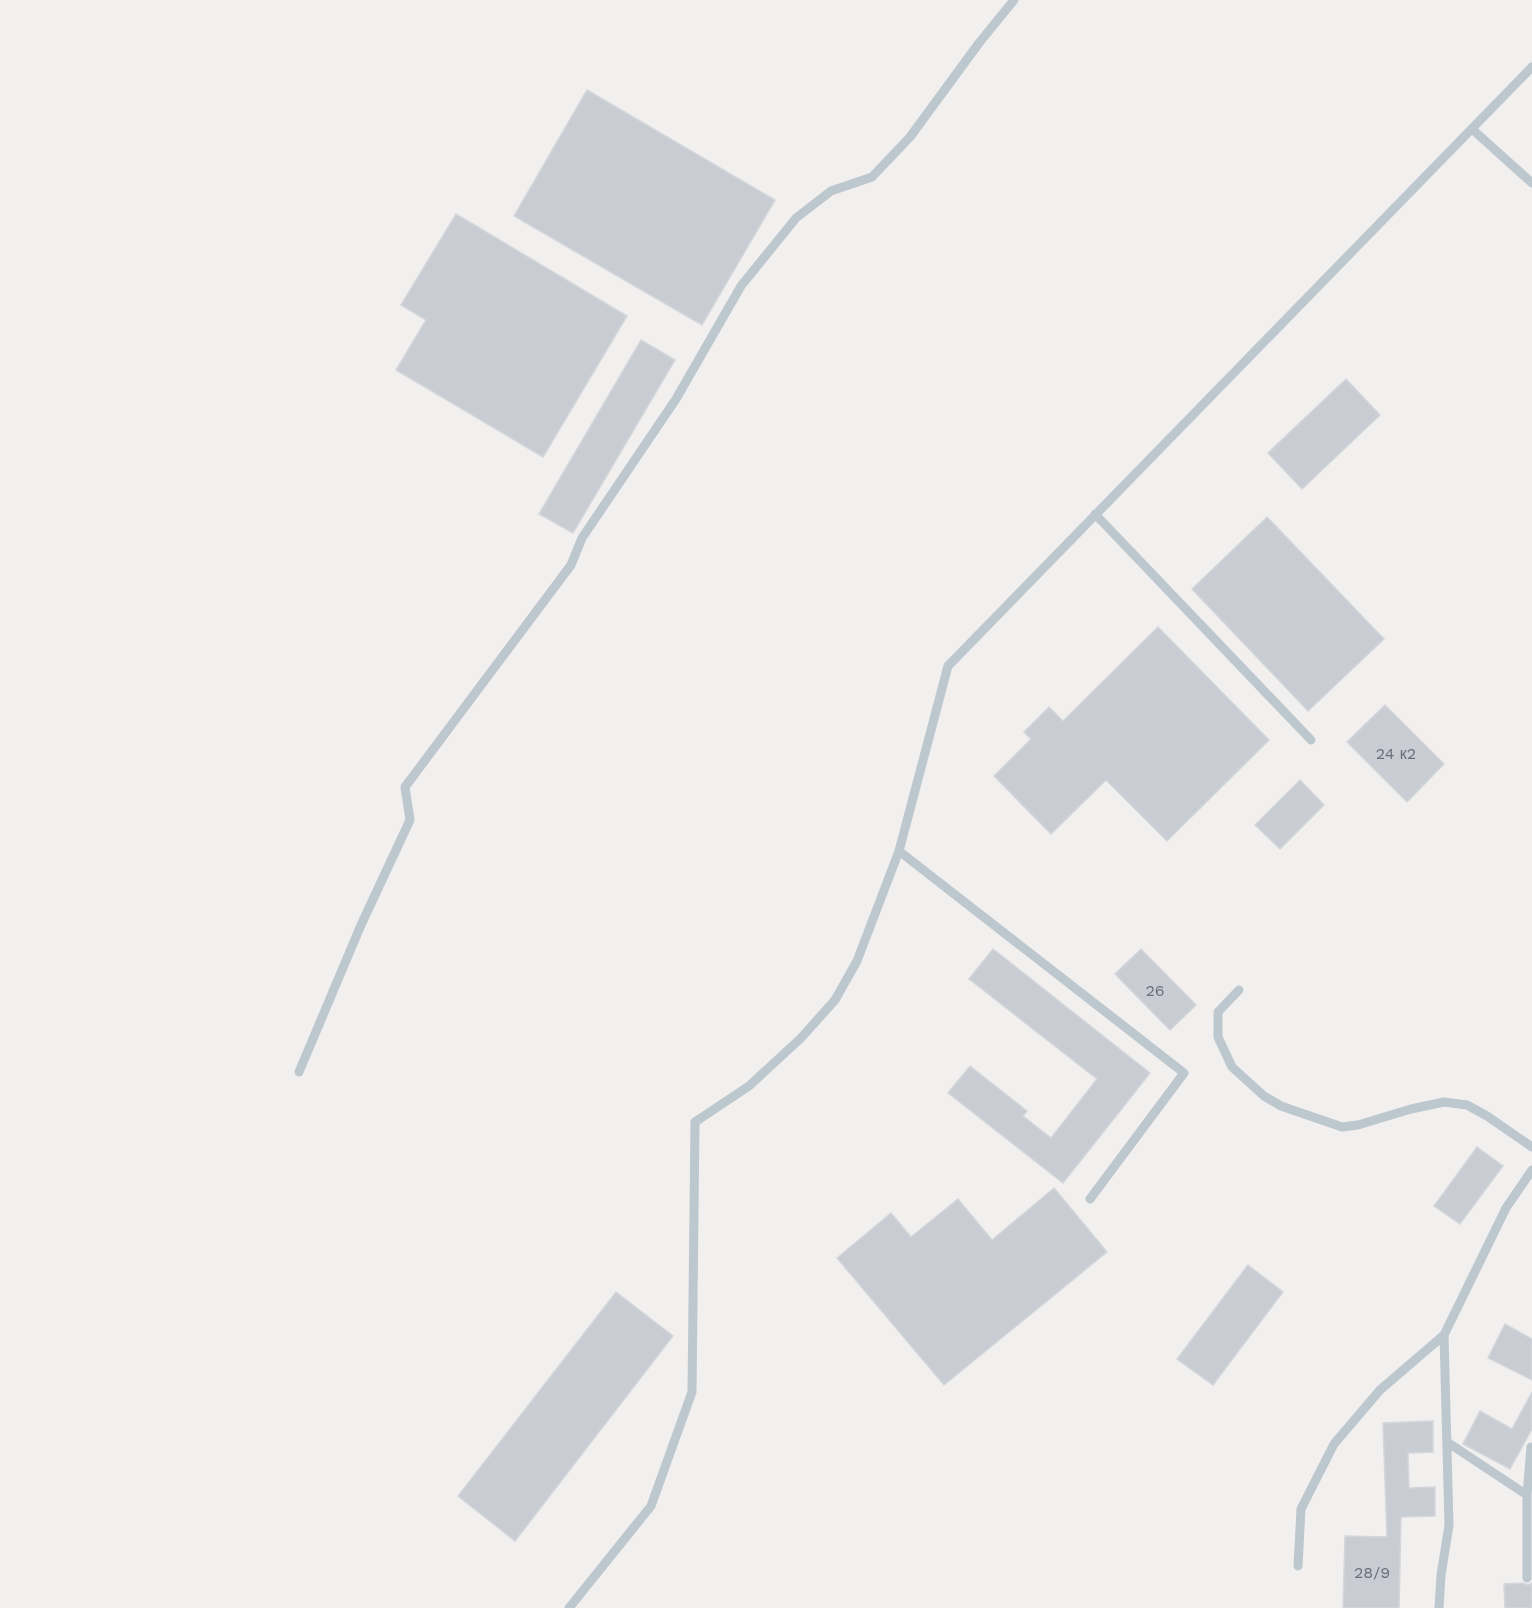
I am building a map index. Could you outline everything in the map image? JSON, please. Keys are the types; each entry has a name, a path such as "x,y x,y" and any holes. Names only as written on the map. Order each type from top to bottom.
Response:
{"lane":[{"path":"299,1072 361,925 410,820 405,787 571,565 582,538 676,399 741,286 796,218 831,191 872,177 910,137 979,42 1014,0"},
{"path":"569,1608 651,1506 692,1392 696,1122 749,1086 801,1038 835,1000 857,961 899,851 948,666 1532,67"},
{"path":"1472,129 1532,183"},
{"path":"1095,514 1311,740"},
{"path":"899,851 1184,1073 1090,1199"},
{"path":"1239,990 1218,1012 1218,1037 1232,1067 1264,1096 1281,1106 1342,1127 1358,1125 1444,1102 1467,1105 1487,1116 1532,1148"},
{"path":"1298,1566 1301,1509 1334,1444 1380,1390 1444,1335 1506,1208 1532,1170"},
{"path":"1439,1608 1441,1575 1449,1524 1444,1335"},
{"path":"1447,1442 1527,1495"},
{"path":"1527,1578 1527,1495 1531,1447"}],"building":[{"path":"587,90 775,200 702,325 514,216"},
{"path":"456,214 627,316 543,457 396,370 426,320 401,305"},
{"path":"641,340 675,360 573,533 539,514"},
{"path":"1346,379 1380,415 1302,489 1268,453"},
{"path":"1267,517 1384,639 1308,711 1192,589"},
{"path":"1158,627 1269,740 1167,841 1106,780 1051,834 994,776 1031,739 1024,732 1049,707 1063,721"},
{"path":"1385,705 1444,764 1407,802 1347,742"},
{"path":"1300,780 1324,805 1280,849 1255,825"},
{"path":"993,949 1150,1073 1063,1183 948,1093 970,1066 1027,1111 1023,1116 1051,1138 1097,1079 969,979"},
{"path":"1141,949 1196,1005 1170,1030 1115,974"},
{"path":"1477,1147 1503,1166 1460,1224 1434,1206"},
{"path":"1054,1188 1107,1252 944,1385 837,1258 891,1213 911,1237 958,1199 992,1240"},
{"path":"1248,1265 1283,1292 1213,1385 1177,1359"},
{"path":"616,1292 673,1336 515,1541 458,1496"},
{"path":"1505,1324 1532,1339 1532,1380 1488,1358"},
{"path":"1532,1392 1532,1429 1510,1469 1463,1444 1480,1411 1512,1429"},
{"path":"1433,1421 1433,1452 1408,1453 1409,1488 1435,1487 1435,1516 1401,1517 1399,1608 1343,1608 1345,1536 1387,1537 1383,1423"},
{"path":"1532,1583 1532,1608 1505,1608 1504,1584 1528,1585"}]}
